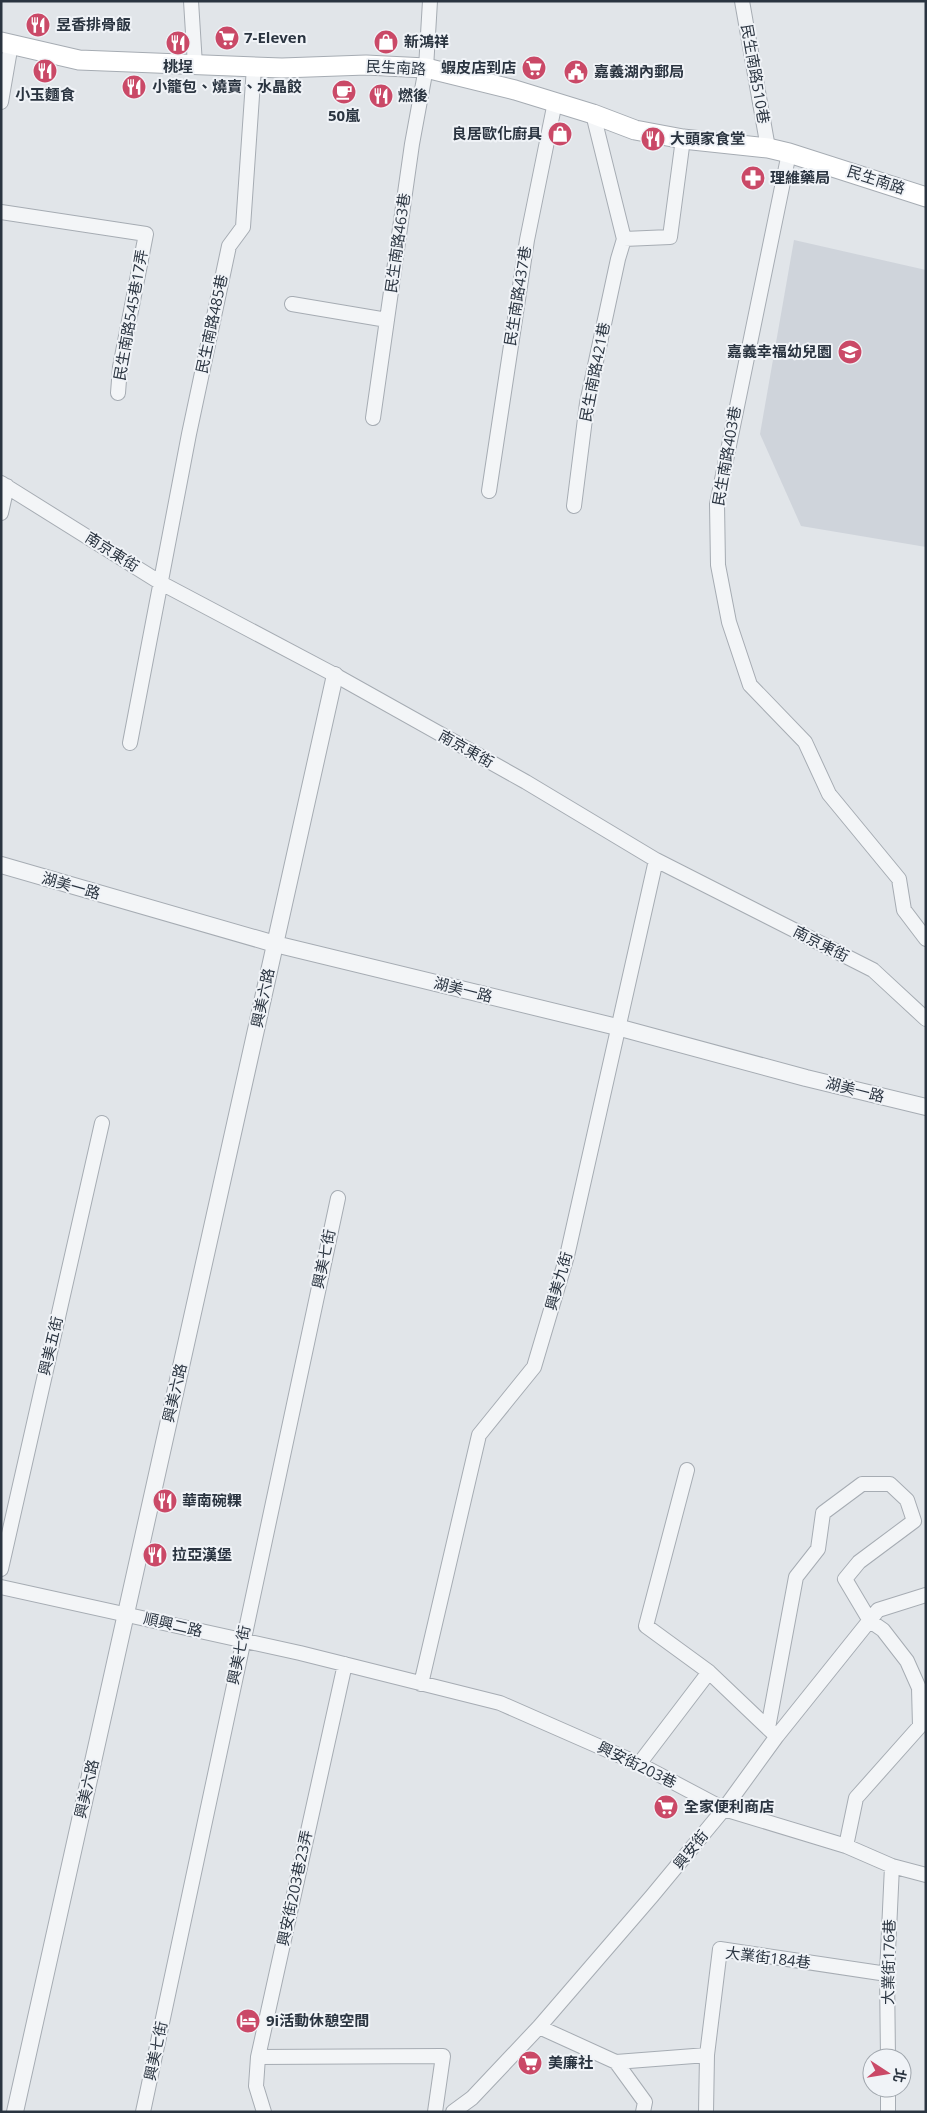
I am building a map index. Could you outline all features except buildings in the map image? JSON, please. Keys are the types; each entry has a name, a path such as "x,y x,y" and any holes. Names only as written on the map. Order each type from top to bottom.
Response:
{"main road":[{"name":"民生南路","path":"6,43 79,60 195,65 366,65 426,68 515,90 593,114 635,130 683,139 768,148 926,196"}],"street":[{"path":"191,1 195,65"},
{"name":"民生南路463巷","path":"374,418 412,144 426,68 430,1"},
{"name":"民生南路510巷","path":"742,1 768,148"},
{"path":"1,102 6,43"},
{"name":"民生南路485巷","path":"130,743 189,434 229,246 243,227 254,66"},
{"name":"民生南路437巷","path":"489,491 527,240 555,102"},
{"name":"民生南路421巷","path":"574,506 587,403 624,239 593,114"},
{"path":"624,239 670,237 683,139"},
{"name":"民生南路403巷","path":"789,153 717,504 718,565 729,622 750,685 805,742 830,794 899,879 904,910 926,939"},
{"name":"民生南路545巷17弄","path":"1,212 146,234 120,367 118,393"},
{"path":"292,304 387,320"},
{"path":"1,513 4,485"},
{"name":"南京東街","path":"4,485 161,583 335,675 526,782 656,860 873,970 926,1019"},
{"name":"興美六路","path":"15,2112 335,675"},
{"name":"興美九街","path":"421,1684 478,1435 534,1367 567,1256 656,860"},
{"name":"湖美一路","path":"1,865 275,944 617,1027 926,1108"},
{"name":"興美五街","path":"1,1569 102,1123"},
{"name":"興美七街","path":"143,2112 338,1198"},
{"path":"687,1470 646,1626 709,1672 772,1732"},
{"path":"772,1732 796,1577 818,1549 823,1512 862,1484 890,1484 907,1500 914,1521 859,1562 846,1579 870,1621 883,1630 907,1661 919,1688 920,1726 856,1798 846,1846"},
{"name":"順興二路","path":"1,1587 345,1664"},
{"name":"興安街","path":"453,2112 472,2098 539,2027 652,1896 724,1808 772,1732 878,1610 926,1596"},
{"name":"興安街203巷","path":"345,1664 500,1703 639,1764 724,1808 846,1846 892,1866 926,1875"},
{"name":"興安街203巷23弄","path":"264,2112 256,2086 258,2057 345,1664"},
{"path":"639,1764 709,1672"},
{"name":"大業街176巷","path":"888,2048 887,1974 892,1866"},
{"name":"大業街184巷","path":"706,2112 708,2055 720,1949 887,1974"},
{"path":"539,2027 616,2062 708,2055"},
{"path":"258,2057 444,2056 435,2112"},
{"path":"616,2062 645,2102 643,2112"},
{"path":"888,2098 888,2112"}],"shaded area":[{"name":"嘉義幸福幼兒園","path":"794,240 926,270 926,547 801,526 760,434"}],"place":[{"name":"昱香排骨飯","path":"38,25"},
{"name":"7-Eleven","path":"227,38"},
{"name":"新鴻祥","path":"386,42"},
{"name":"桃埕","path":"178,43"},
{"name":"蝦皮店到店","path":"534,68"},
{"name":"小玉麵食","path":"45,71"},
{"name":"嘉義湖內郵局","path":"576,72"},
{"name":"小籠包、燒賣、水晶餃","path":"134,87"},
{"name":"50嵐","path":"344,92"},
{"name":"燃後","path":"381,96"},
{"name":"良居歐化廚具","path":"560,134"},
{"name":"大頭家食堂","path":"653,139"},
{"name":"理維藥局","path":"753,178"},
{"name":"嘉義幸福幼兒園","path":"850,352"},
{"name":"華南碗粿","path":"165,1501"},
{"name":"拉亞漢堡","path":"155,1555"},
{"name":"全家便利商店","path":"666,1807"},
{"name":"9i活動休憩空間","path":"248,2021"},
{"name":"美廉社","path":"530,2063"}]}
